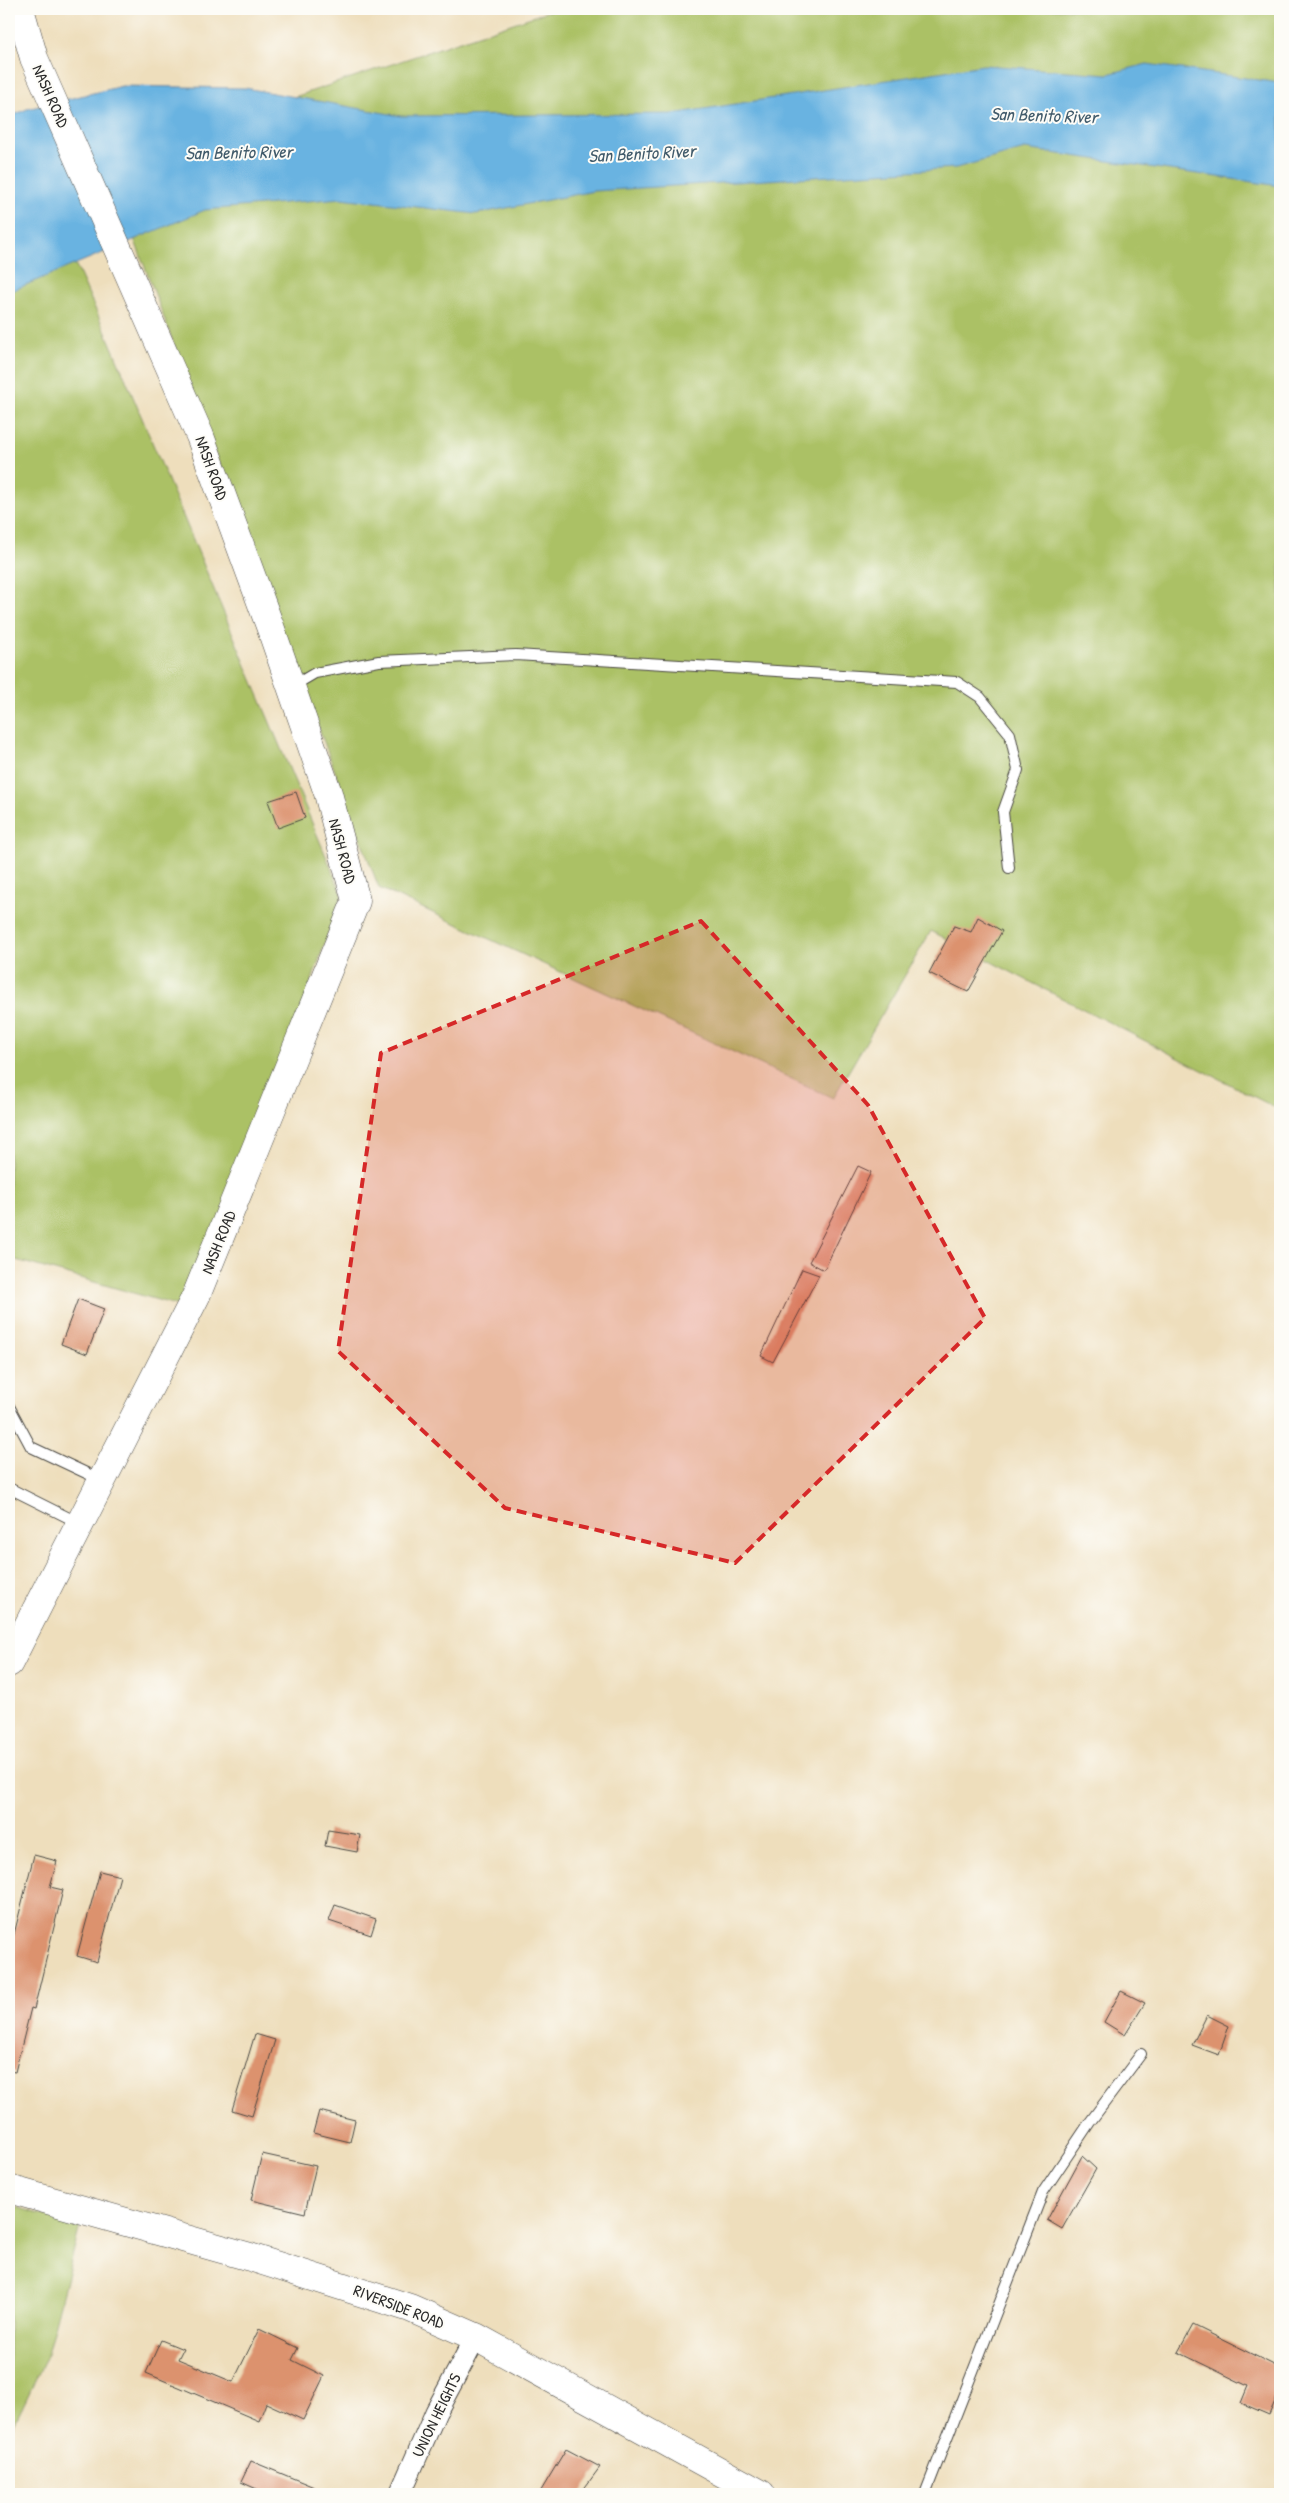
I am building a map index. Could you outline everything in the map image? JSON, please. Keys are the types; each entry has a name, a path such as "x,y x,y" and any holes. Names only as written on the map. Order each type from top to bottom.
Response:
{"street":[{"name":"NASH ROAD","path":"9,1663 196,1296 356,901 328,793 290,688 278,647 188,403 34,58 21,15"},
{"name":"RIVERSIDE ROAD","path":"9,2189 364,2292 410,2308 476,2337 761,2494"},
{"name":"UNION HEIGHTS","path":"400,2494 436,2412 476,2337"}],"lane":[{"path":"290,688 314,673 379,661 516,655 957,682 980,697 1010,734 1018,770 1003,812 1009,868"},
{"path":"9,1406 31,1447 102,1480"},
{"path":"9,1488 80,1524"},
{"path":"925,2494 1043,2192 1090,2122 1141,2054"}],"highlighted area":[{"path":"701,921 868,1105 985,1318 735,1563 505,1508 338,1351 381,1053"}],"green space":[{"path":"555,9 1280,9 1280,1110 931,931 833,1098 379,888 86,111 238,116"},
{"path":"9,115 110,342 342,894 197,1311 9,1258"},
{"path":"9,2205 80,2226 46,2358 9,2435"}],"water":[{"name":"San Benito River","path":"1147,64 1280,83 1280,186 1025,149 956,168 594,191 476,214 341,198 205,210 9,292 9,117 27,109 122,86 245,88 401,116 672,114 983,65 1108,74"}],"building":[{"path":"296,792 305,818 278,828 268,801"},
{"path":"978,917 1002,931 968,992 929,973 954,926 971,932"},
{"path":"858,1166 871,1172 824,1270 809,1262"},
{"path":"802,1269 819,1275 773,1362 761,1356"},
{"path":"78,1299 104,1309 87,1354 61,1344"},
{"path":"328,1830 360,1835 357,1852 325,1846"},
{"path":"34,1855 57,1861 50,1887 63,1890 34,2009 31,2008 15,2072 9,2071 9,1954"},
{"path":"100,1871 120,1876 97,1962 77,1956"},
{"path":"335,1905 376,1919 371,1935 329,1921"},
{"path":"1121,1991 1145,2003 1125,2035 1104,2022"},
{"path":"1207,2015 1229,2026 1219,2055 1192,2045"},
{"path":"255,2034 275,2040 252,2116 232,2110"},
{"path":"319,2111 355,2120 350,2142 313,2133"},
{"path":"262,2154 316,2166 305,2213 251,2200"},
{"path":"1082,2156 1096,2169 1062,2229 1047,2220"},
{"path":"1193,2325 1280,2368 1280,2390 1269,2415 1241,2403 1248,2386 1178,2352"},
{"path":"259,2329 298,2348 292,2360 324,2376 303,2420 266,2403 259,2421 146,2373 161,2340 183,2349 178,2359 233,2382"},
{"path":"566,2449 600,2467 580,2494 539,2494"},
{"path":"251,2461 331,2494 257,2494 259,2490 241,2482"}]}
